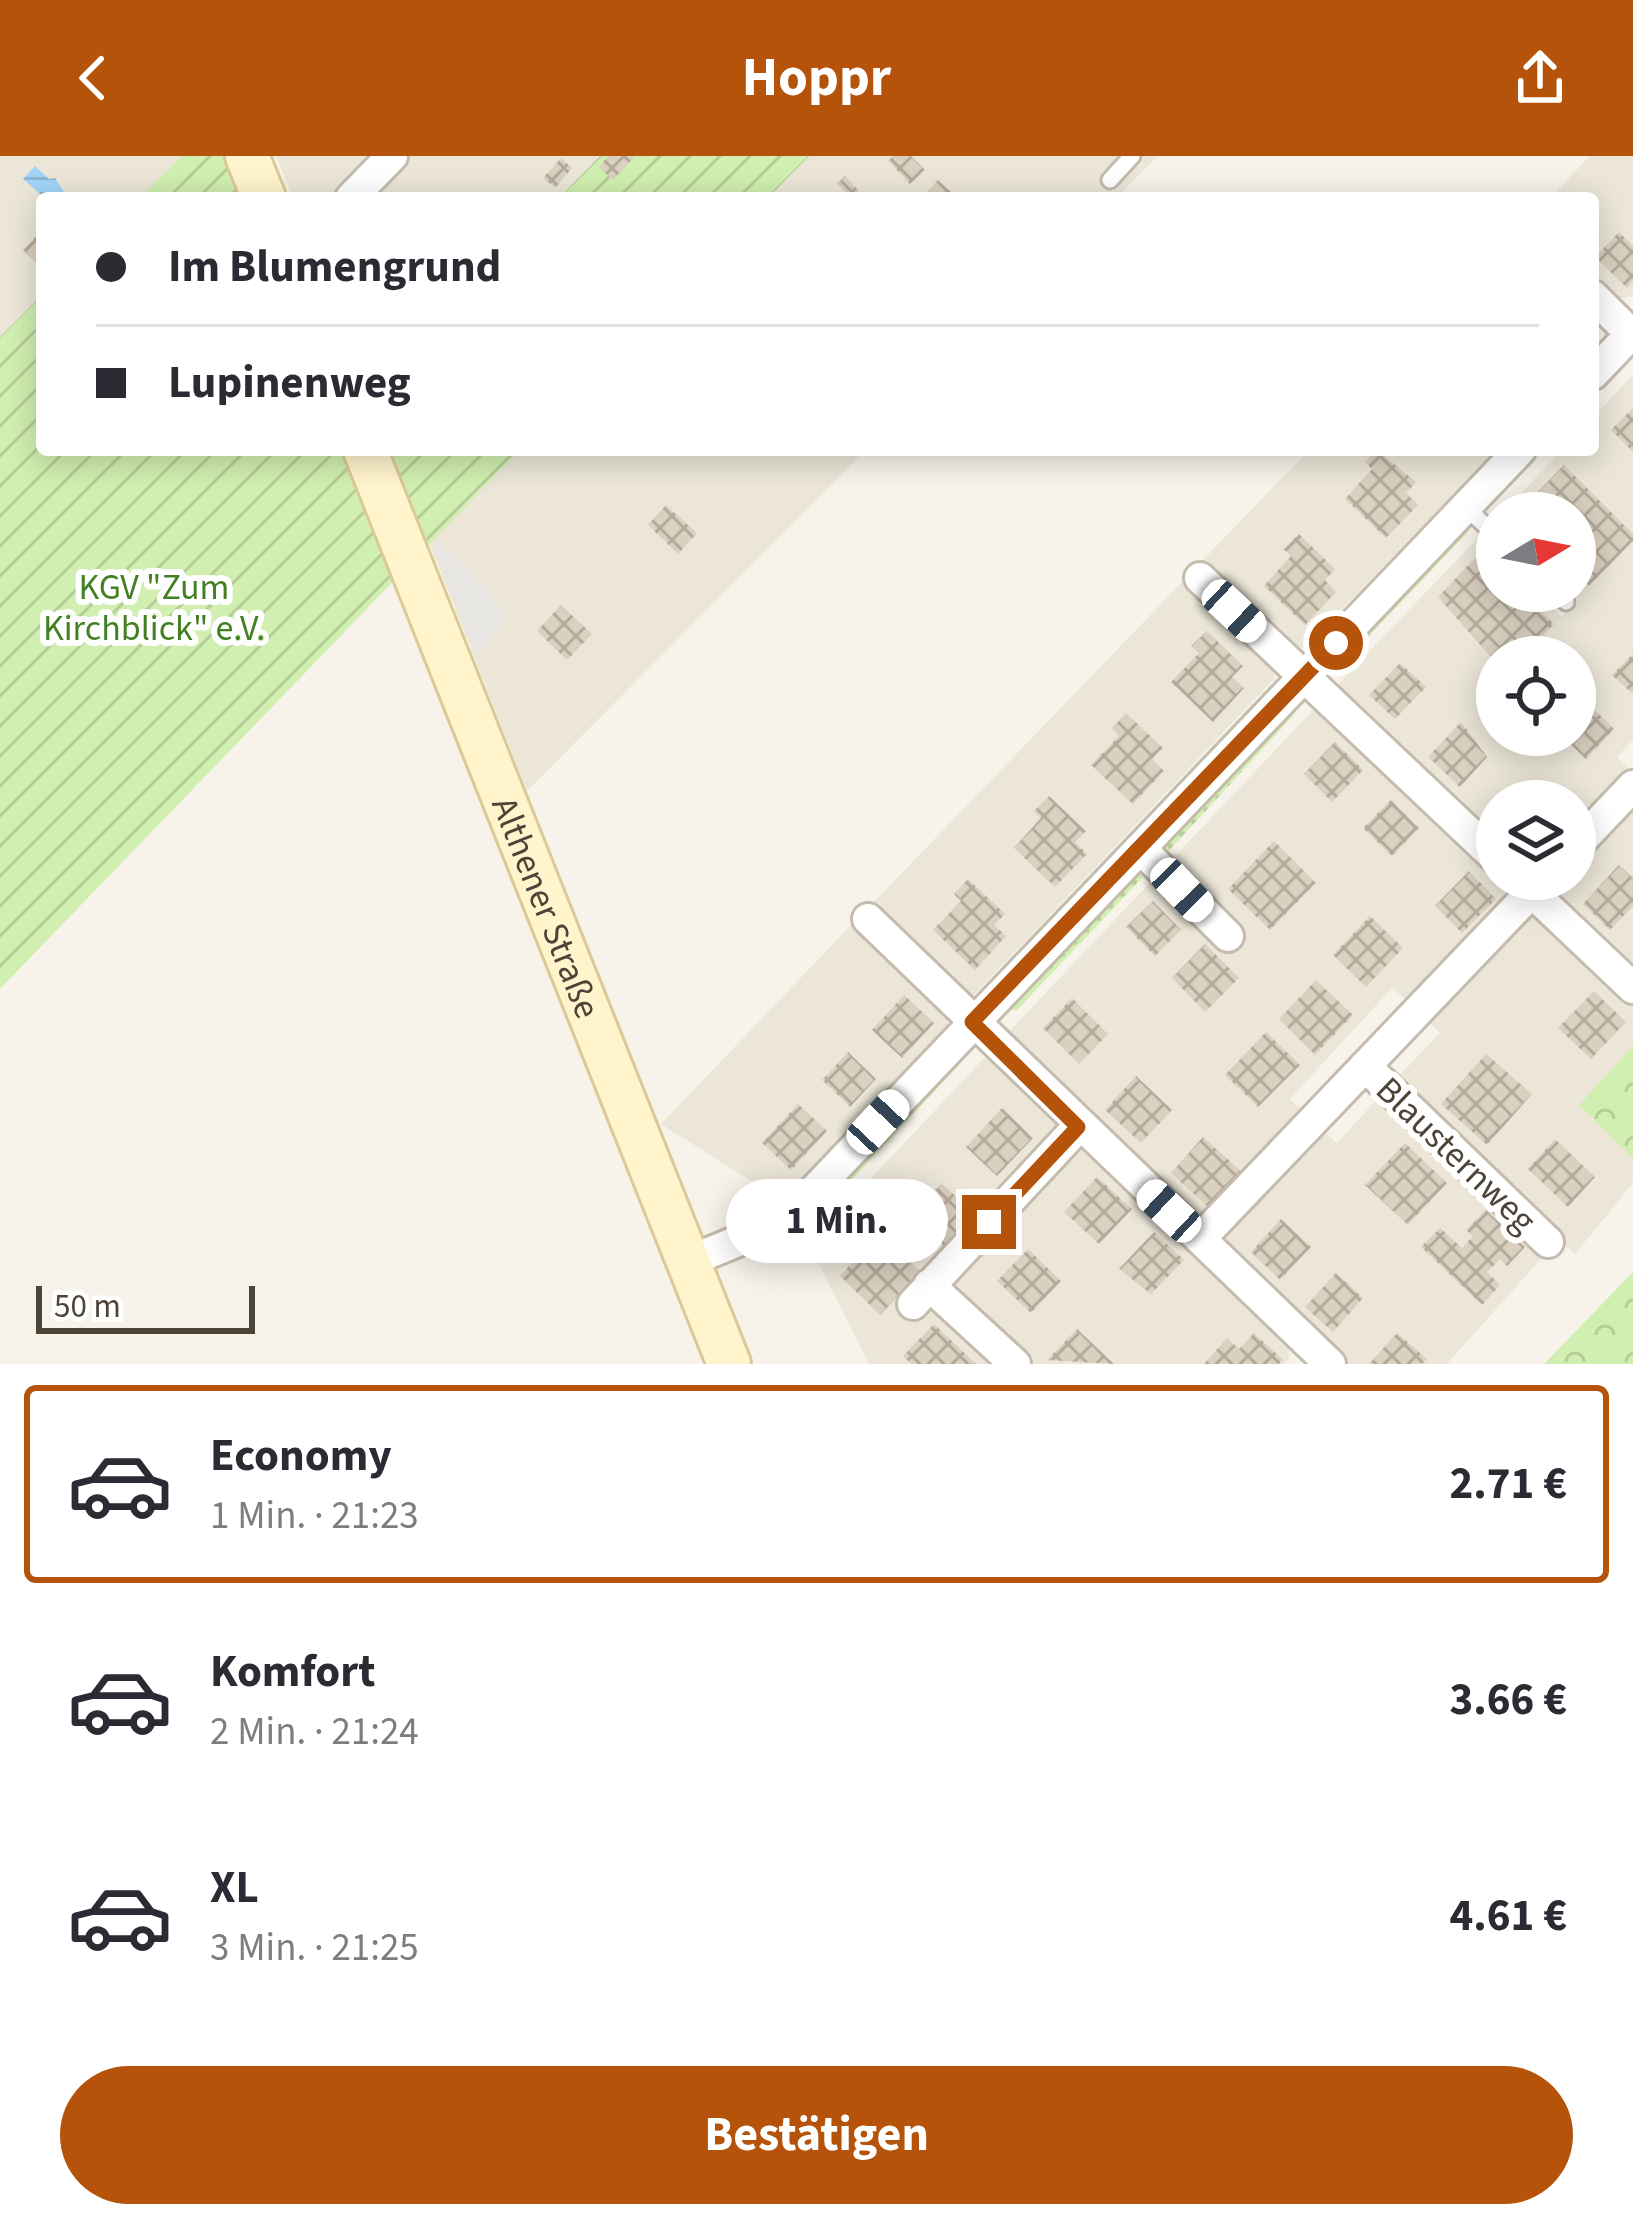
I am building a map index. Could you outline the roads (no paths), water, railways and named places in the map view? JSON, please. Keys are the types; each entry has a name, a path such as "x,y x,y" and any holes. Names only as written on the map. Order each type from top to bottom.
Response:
{"main road":[{"path":"247,156 262,192"},
{"name":"Althener Straße","path":"367,456 729,1364"}],"street":[{"path":"357,192 392,156"},
{"path":"1599,302 1632,334 1599,368"},
{"path":"687,1262 784,1222 1514,456"},
{"path":"1200,578 1476,839"},
{"path":"1596,825 1633,786"},
{"path":"1141,849 1228,936"},
{"name":"Blausternweg","path":"1200,1239 1516,900"},
{"path":"1548,900 1633,988"},
{"path":"868,919 1078,1127 1200,1239 1314,1359"},
{"name":"Blausternweg","path":"1365,1066 1548,1242"},
{"path":"1015,1364 921,1294 1078,1127"}],"lane":[{"path":"1110,180 1132,156"},
{"path":"1466,507 1476,517"}],"water":[{"path":"35,166 49,179 55,178 64,192 38,192 23,179"}],"park label":[{"name":"KGV \"Zum Kirchblick\" e.V.","path":"154,606"}]}
